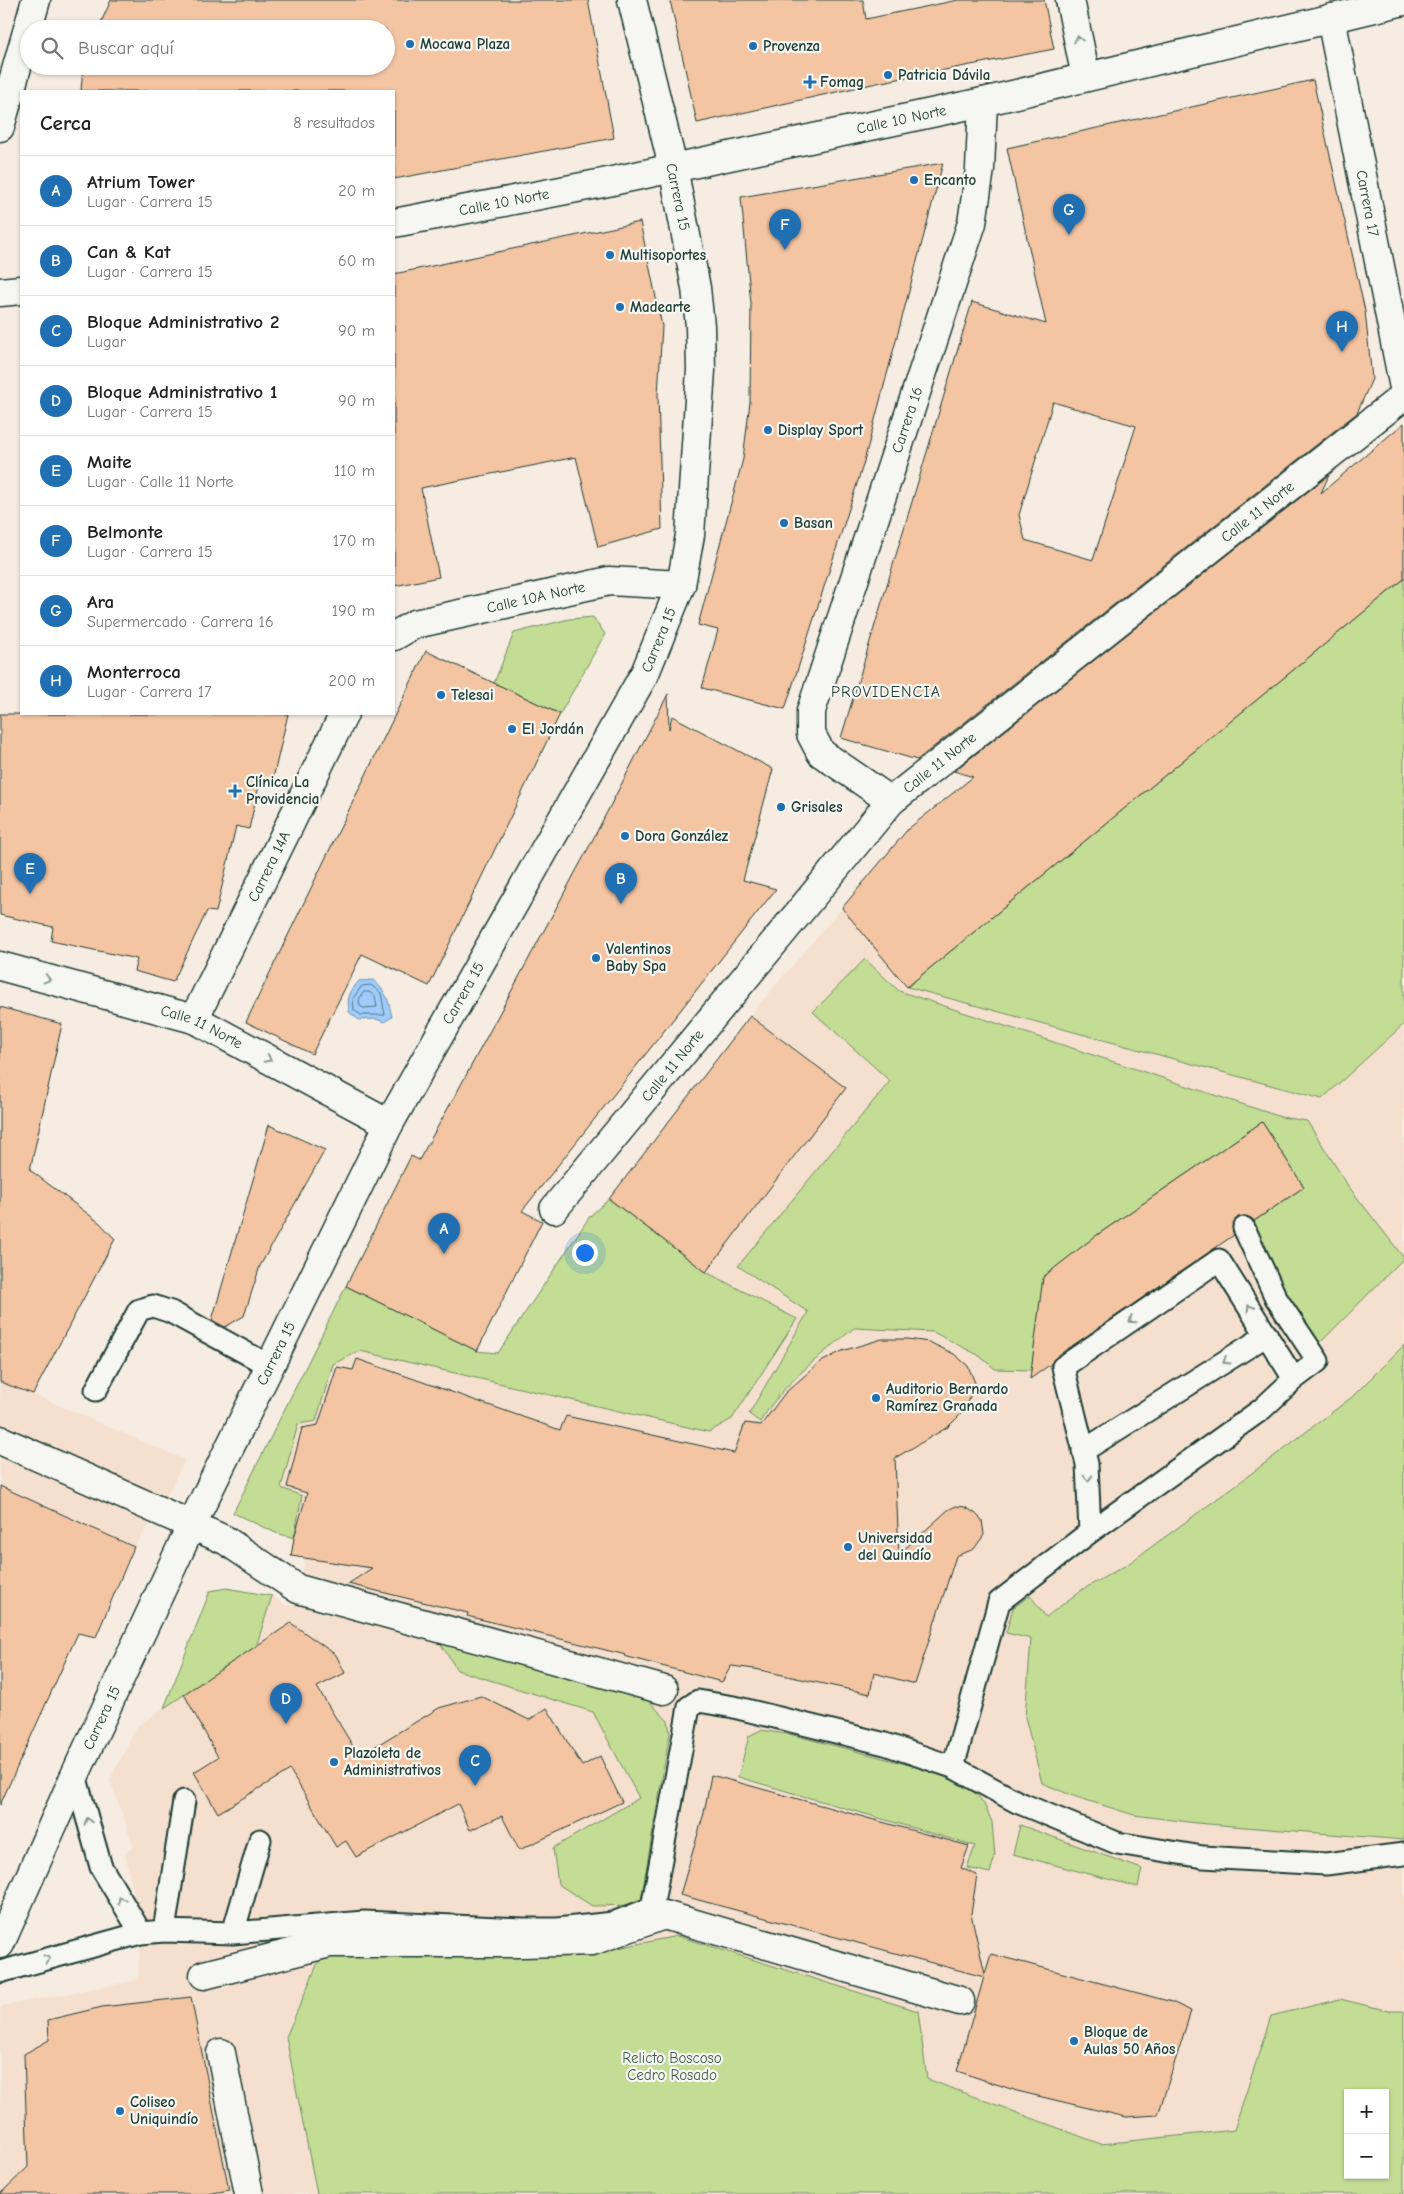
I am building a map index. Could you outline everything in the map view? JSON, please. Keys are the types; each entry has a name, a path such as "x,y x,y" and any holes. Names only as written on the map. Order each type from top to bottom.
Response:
{"street":[{"path":"30,20 36,0"},
{"name":"Carrera 15","path":"0,1944 75,1775 191,1526 389,1124 645,672 681,585 690,535 700,370 700,326 696,288 672,167 632,0"},
{"path":"1070,0 1086,77"},
{"name":"Calle 10 Norte","path":"395,223 603,183 983,102 1404,1"},
{"name":"Carrera 17","path":"1332,18 1404,388"},
{"path":"0,127 20,56"},
{"name":"Carrera 16","path":"891,801 821,753 811,734 811,712 972,222 980,169 983,102"},
{"path":"0,292 20,290"},
{"name":"Calle 11 Norte","path":"554,1209 891,801 1404,396"},
{"name":"Calle 10A Norte","path":"395,635 415,624 609,581 681,585"},
{"name":"Carrera 14A","path":"194,1019 344,715"},
{"name":"Calle 11 Norte","path":"0,966 194,1019 389,1124"},
{"path":"0,1440 158,1512 225,1540 298,1589 664,1690"},
{"path":"204,1975 330,1943 523,1944 592,1941 664,1915 960,2001"},
{"path":"221,2052 249,2194"}],"lane":[{"path":"953,1767 999,1602 1090,1532 1262,1409 1294,1379 1318,1361 1276,1298 1244,1228"},
{"path":"1090,1532 1087,1464 1063,1367 1219,1260 1294,1379"},
{"path":"96,1390 139,1310 153,1306 171,1312 270,1366"},
{"path":"1083,1451 1267,1335"},
{"path":"0,1972 141,1933 164,1931 233,1932 364,1922 557,1929 612,1923 652,1908 689,1708 698,1701 734,1707 885,1744 953,1767 1017,1802 1117,1843 1203,1857 1326,1864 1404,1854"},
{"path":"75,1775 101,1868 141,1933"},
{"path":"164,1931 184,1801"},
{"path":"233,1932 260,1840"}],"shaded area":[{"name":"Universidad del Quindío","path":"842,908 907,987 1321,1099 1404,1024 1404,2194 0,2194 0,2010 2,2006 138,1980 141,1933 125,1853 134,1847 110,1780 137,1726 255,1647 272,1596 285,1605 295,1606 305,1559 291,1556 293,1538 276,1533 233,1513 346,1286 477,1351 732,1419 796,1319 706,1272 846,1088 750,1015"},
{"path":"0,1382 33,1394 185,1460 158,1512 134,1547 0,1486"}],"green space":[{"path":"1404,579 1404,1024 1322,1099 907,987"},
{"path":"593,617 605,634 560,714 494,683 514,633 569,619"},
{"path":"865,959 899,991 1281,1117 1307,1121 1349,1187 1404,1258 1320,1343 1287,1296 1253,1222 1304,1187 1262,1122 1097,1235 1032,1370 995,1369 978,1355 933,1332 854,1328 791,1382 760,1422 749,1414 808,1312 738,1266 890,1081 813,1012"},
{"path":"609,1199 706,1272 797,1319 732,1419 709,1432 360,1351 333,1364 316,1421 298,1424 281,1488 302,1496 294,1538 276,1533 233,1513 346,1286 477,1351 498,1353 590,1216"},
{"path":"1404,1345 1404,1840 1196,1823 1134,1815 1073,1796 1042,1783 1025,1717 1031,1639 1006,1633 1013,1608 1030,1595 1046,1617 1080,1591 1128,1564 1352,1397"},
{"path":"226,1588 272,1596 256,1647 164,1708 210,1591"},
{"path":"434,1633 646,1698 668,1721 670,1732 640,1905 592,1906 558,1884 553,1848 639,1798 593,1712 457,1670"},
{"path":"761,1730 793,1735 910,1765 964,1784 984,1804 992,1822 995,1856 990,1873 967,1868 975,1846 738,1777 749,1736"},
{"path":"1020,1825 1142,1869 1138,1887 1013,1854"},
{"name":"Relicto Boscoso Cedro Rosado","path":"677,1936 918,2011 927,2079 1101,2144 1234,2130 1271,2016 1340,1999 1389,2011 1404,2011 1404,2194 317,2194 286,2037 323,1951 593,1953"}],"water":[{"path":"373,980 384,992 389,1005 392,1017 384,1022 376,1019 359,1020 349,1012 349,995 359,981"}],"building":[{"path":"111,0 588,0 614,138 395,179 395,90 81,90 82,75 395,75 395,20 102,20"},
{"path":"670,0 863,0 866,19 958,0 1044,0 1054,49 877,83 697,123"},
{"path":"1313,80 1365,311 1372,379 1357,413 917,760 841,738 972,302 1046,324 1007,148","holes":["1053,402 1136,426 1093,560 1025,540 1019,515"]},
{"path":"943,163 863,465 785,709 702,688 718,630 698,625 743,459 750,402 751,304 741,197"},
{"path":"640,222 662,326 658,395 662,529 598,547 576,457 421,488 439,577 395,586 395,274"},
{"path":"1404,423 1404,579 907,987 842,908 908,829 973,777 954,771 1329,475 1321,493"},
{"path":"426,651 560,714 429,986 362,954 312,1054 246,1022"},
{"path":"668,694 669,729 672,716 773,769 743,880 776,889 522,1211 542,1221 477,1351 346,1286 411,1156 419,1160 456,1094 590,845"},
{"path":"0,714 288,715 272,783 260,781 249,829 236,826 216,912 207,911 173,982 134,971 137,959 51,941 53,927 0,915"},
{"path":"0,1007 62,1024 30,1170 100,1223 115,1239 33,1394 0,1382"},
{"path":"750,1016 846,1088 706,1272 609,1199"},
{"path":"1262,1122 1304,1187 1254,1221 1246,1216 1238,1217 1232,1226 1234,1235 1056,1357 1051,1364 1030,1379 1043,1277 1097,1235"},
{"path":"269,1125 325,1150 260,1266 244,1316 225,1327 212,1320"},
{"path":"882,1339 908,1339 929,1342 954,1354 968,1366 976,1385 961,1414 948,1427 895,1458 899,1554 948,1510 956,1506 965,1507 982,1520 984,1535 974,1549 956,1556 915,1684 874,1673 870,1694 755,1669 731,1666 722,1682 624,1656 626,1655 467,1616 468,1613 348,1584 372,1568 291,1556 294,1538 307,1493 287,1487 302,1428 318,1425 337,1367 353,1370 357,1359 560,1430 566,1416 734,1453 745,1423 761,1425 785,1393 819,1363 842,1351"},
{"path":"0,1486 134,1547 96,1637 78,1633 0,1805"},
{"path":"291,1623 336,1655 345,1673 317,1687 359,1756 439,1708 481,1696 529,1720 547,1708 582,1766 600,1756 622,1802 519,1850 502,1816 470,1830 458,1804 356,1857 346,1841 336,1847 290,1770 218,1813 194,1772 218,1757 184,1694"},
{"path":"711,1775 969,1846 961,1868 977,1875 971,1914 985,1974 991,1954 1172,2002 1191,2011 1158,2115 1126,2117 1017,2091 957,2071 984,1977 680,1895 704,1813"},
{"name":"Coliseo Uniquindío","path":"191,1997 229,2190 208,2194 0,2194 28,2167 24,2054 49,2040 48,2020 102,2007"}],"place":[{"name":"Mocawa Plaza","path":"410,44"},
{"name":"Provenza","path":"753,46"},
{"name":"Patricia Dávila","path":"888,75"},
{"name":"Fomag","path":"810,82"},
{"name":"Encanto","path":"914,180"},
{"name":"Ara","path":"1069,235"},
{"name":"Belmonte","path":"785,250"},
{"name":"Multisoportes","path":"610,255"},
{"name":"Madearte","path":"620,307"},
{"name":"Monterroca","path":"1342,352"},
{"name":"Display Sport","path":"768,430"},
{"name":"Basan","path":"784,523"},
{"name":"Telesai","path":"441,695"},
{"name":"El Jordán","path":"512,729"},
{"name":"Clínica La Providencia","path":"235,791"},
{"name":"Grisales","path":"781,807"},
{"name":"Dora González","path":"625,836"},
{"name":"Maite","path":"30,894"},
{"name":"Can & Kat","path":"621,904"},
{"name":"Valentinos Baby Spa","path":"596,958"},
{"name":"Atrium Tower","path":"444,1254"},
{"name":"Auditorio Bernardo Ramírez Granada","path":"876,1398"},
{"name":"Universidad del Quindío","path":"848,1547"},
{"name":"Bloque Administrativo 1","path":"286,1724"},
{"name":"Plazoleta de Administrativos","path":"334,1762"},
{"name":"Bloque Administrativo 2","path":"475,1786"},
{"name":"Bloque de Aulas 50 Años","path":"1074,2041"},
{"name":"Coliseo Uniquindío","path":"120,2111"}],"district":[{"name":"PROVIDENCIA","path":"886,691"}]}
